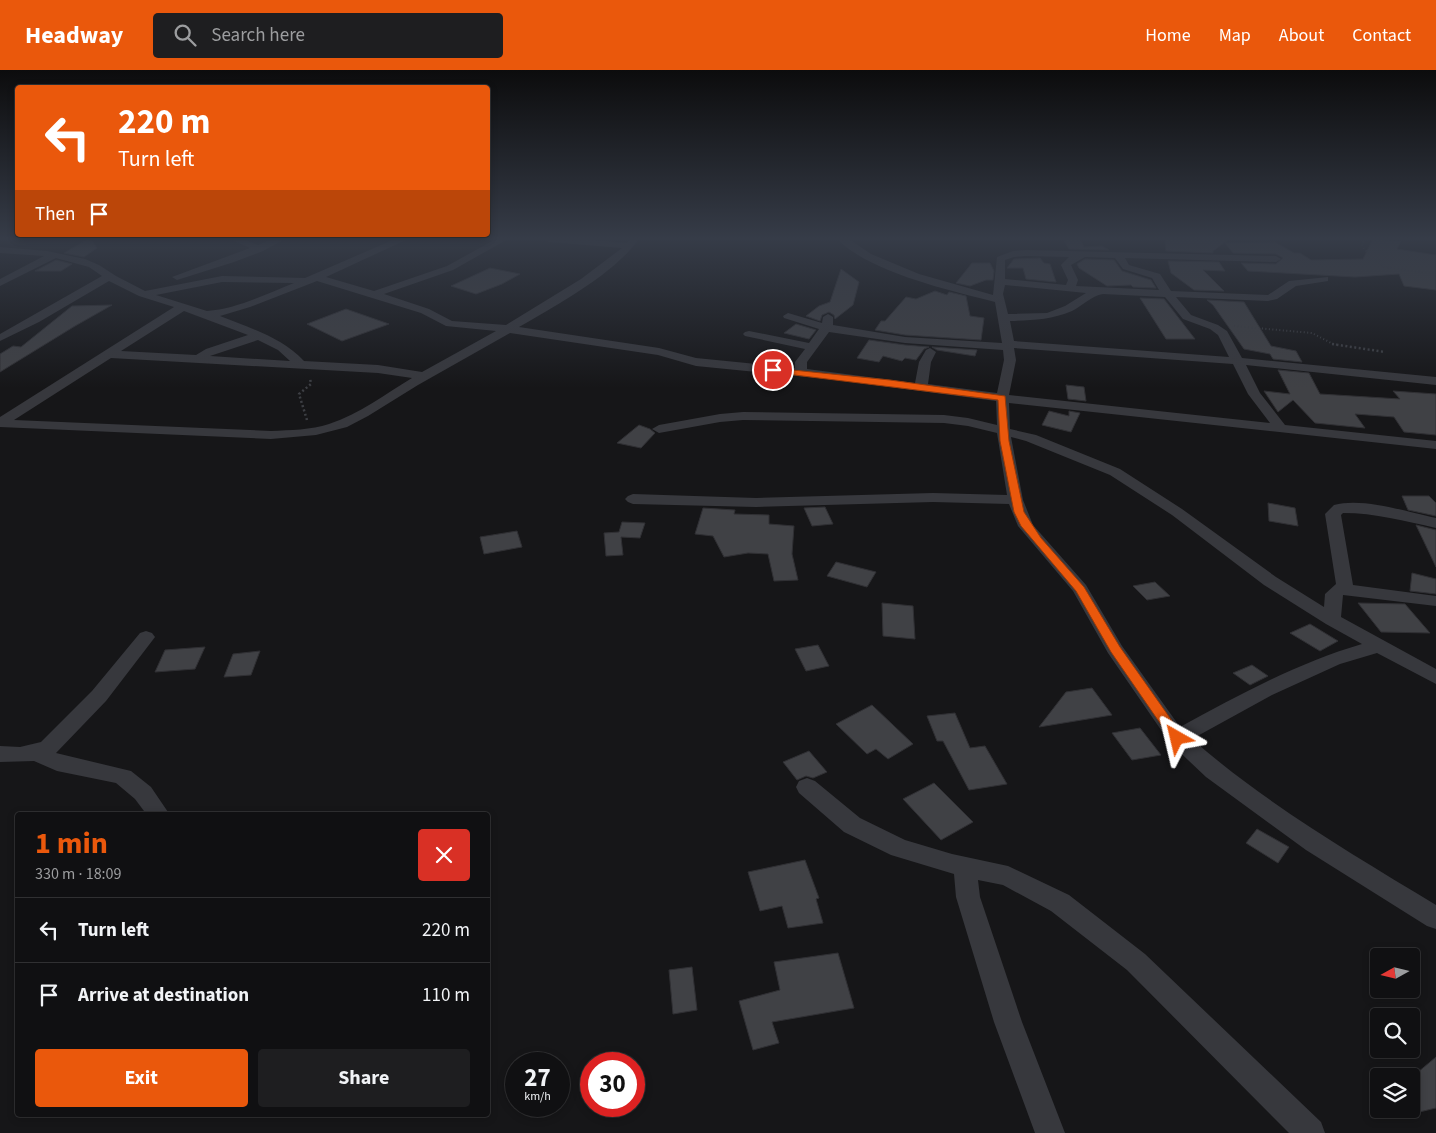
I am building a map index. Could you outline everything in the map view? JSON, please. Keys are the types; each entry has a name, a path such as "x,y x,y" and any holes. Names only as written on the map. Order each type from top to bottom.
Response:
{"street":[{"path":"0,338 35,320 88,289"},
{"path":"136,289 181,308 206,314 257,336 292,354 302,365"},
{"path":"139,290 143,289"},
{"path":"139,290 150,289"},
{"path":"206,314 215,314 241,307 290,289"},
{"path":"353,289 424,312 450,324 508,330 659,352 696,362 1002,398 1436,445"},
{"path":"374,294 390,289"},
{"path":"0,423 271,435 309,433 341,424 359,416 424,376 508,330 573,289"},
{"path":"955,289 1001,300 1049,316 1099,291"},
{"path":"1000,289 1010,360 1002,398 1004,441 1015,500 1026,526 1080,589 1115,649 1177,738 1214,771 1314,843 1436,918"},
{"path":"1001,300 1067,289"},
{"path":"1076,289 1268,298 1273,297 1285,289"},
{"path":"1163,289 1187,317 1214,327 1225,336 1256,398 1280,427"},
{"path":"0,423 181,308"},
{"path":"788,316 827,322 905,340 1237,361 1436,381"},
{"path":"801,373 801,362 827,322"},
{"path":"0,330 12,331"},
{"path":"749,334 811,346"},
{"path":"197,360 210,351 257,336"},
{"path":"921,387 925,362 930,352"},
{"path":"109,354 378,369 424,376"},
{"path":"660,429 720,418 743,416 944,419 968,422 1031,438 1084,459 1137,485 1262,576 1332,620 1436,677"},
{"path":"633,498 795,502 927,496 1015,500"},
{"path":"1345,588 1333,514 1339,508 1371,509 1436,523"},
{"path":"1332,620 1334,594 1339,589 1345,588 1436,601"},
{"path":"0,754 20,756 36,753 48,748 99,696 146,637"},
{"path":"1177,738 1264,690 1333,659 1379,646"},
{"path":"36,753 57,763 93,769 123,777 143,793 157,812"},
{"path":"807,787 852,825 899,848 965,867 1008,876 1060,903 1136,962 1310,1133"},
{"path":"965,867 968,897 1008,1022 1050,1133"}],"path":[{"path":"1214,327 1243,326 1312,333 1333,344 1385,352"},
{"path":"302,365 300,374 309,377 311,380 311,384 299,394 309,433"}],"building":[{"path":"459,289 490,289 476,294"},
{"path":"834,289 857,289 853,305 835,319 834,315 829,312 822,315 820,321 806,316 819,306 830,302"},
{"path":"1192,289 1222,289 1224,291"},
{"path":"935,291 947,295 949,292 966,296 970,316 984,318 981,340 905,335 875,330 881,321 885,321 906,297 916,299"},
{"path":"1140,298 1164,299 1195,339 1166,339"},
{"path":"1207,300 1244,302 1271,346 1296,351 1302,362 1273,359 1270,354 1244,349 1213,305"},
{"path":"112,305 0,372 0,354 13,346 21,347 72,306"},
{"path":"346,309 389,324 342,341 307,324"},
{"path":"796,324 816,330 809,339 784,333"},
{"path":"869,340 929,347 924,349 916,360 905,358 902,361 883,356 879,362 857,358"},
{"path":"932,347 977,350 975,356 937,350"},
{"path":"1278,370 1309,373 1320,394 1400,399 1393,391 1436,394 1436,435 1404,432 1394,417 1355,414 1365,428 1315,423 1293,400 1278,412 1264,391 1290,394"},
{"path":"1066,385 1084,387 1086,401 1068,399"},
{"path":"1049,411 1069,416 1069,411 1080,413 1071,432 1042,425"},
{"path":"639,425 655,433 641,448 617,443"},
{"path":"1402,496 1429,496 1436,503 1436,516 1408,510"},
{"path":"1268,503 1295,508 1298,526 1269,521"},
{"path":"825,507 833,524 812,526 804,508"},
{"path":"703,508 735,510 734,514 769,515 769,524 794,526 792,554 798,580 774,581 768,554 748,553 724,557 713,536 695,534"},
{"path":"622,522 645,523 640,538 621,537 623,555 606,556 604,533 619,532"},
{"path":"1416,525 1436,530 1436,567"},
{"path":"517,531 522,547 484,554 480,537"},
{"path":"836,562 876,572 867,587 827,576"},
{"path":"1412,573 1436,579 1436,594 1410,591"},
{"path":"1155,582 1170,596 1147,600 1133,586"},
{"path":"882,603 913,606 915,639 883,636"},
{"path":"1358,603 1405,604 1430,633 1381,632"},
{"path":"1310,624 1338,641 1320,651 1290,633"},
{"path":"818,645 829,666 806,671 795,649"},
{"path":"205,647 195,669 155,672 165,650"},
{"path":"260,651 251,675 224,677 233,654"},
{"path":"1252,665 1268,676 1250,685 1233,673"},
{"path":"1092,688 1112,715 1039,727 1066,692"},
{"path":"872,705 913,744 888,759 876,749 867,754 836,724"},
{"path":"955,713 970,748 985,746 1007,784 969,790 943,741 937,741 927,716"},
{"path":"1140,728 1161,755 1132,760 1112,733"},
{"path":"809,751 827,772 813,778 806,776 797,780 783,762"},
{"path":"934,783 973,822 941,840 903,799"},
{"path":"1257,829 1289,847 1278,863 1246,843"},
{"path":"805,860 819,898 816,899 823,923 788,928 782,906 760,911 748,872"},
{"path":"838,953 854,1008 772,1022 779,1043 753,1050 739,1001 780,990 774,962"},
{"path":"692,967 697,1010 673,1014 669,970"},
{"path":"1436,1057 1436,1108 1420,1112 1420,1070"}],"route":[{"path":"773,370 836,376 1002,398 1004,441 1015,500 1026,526 1080,589 1115,649 1177,738"}]}
